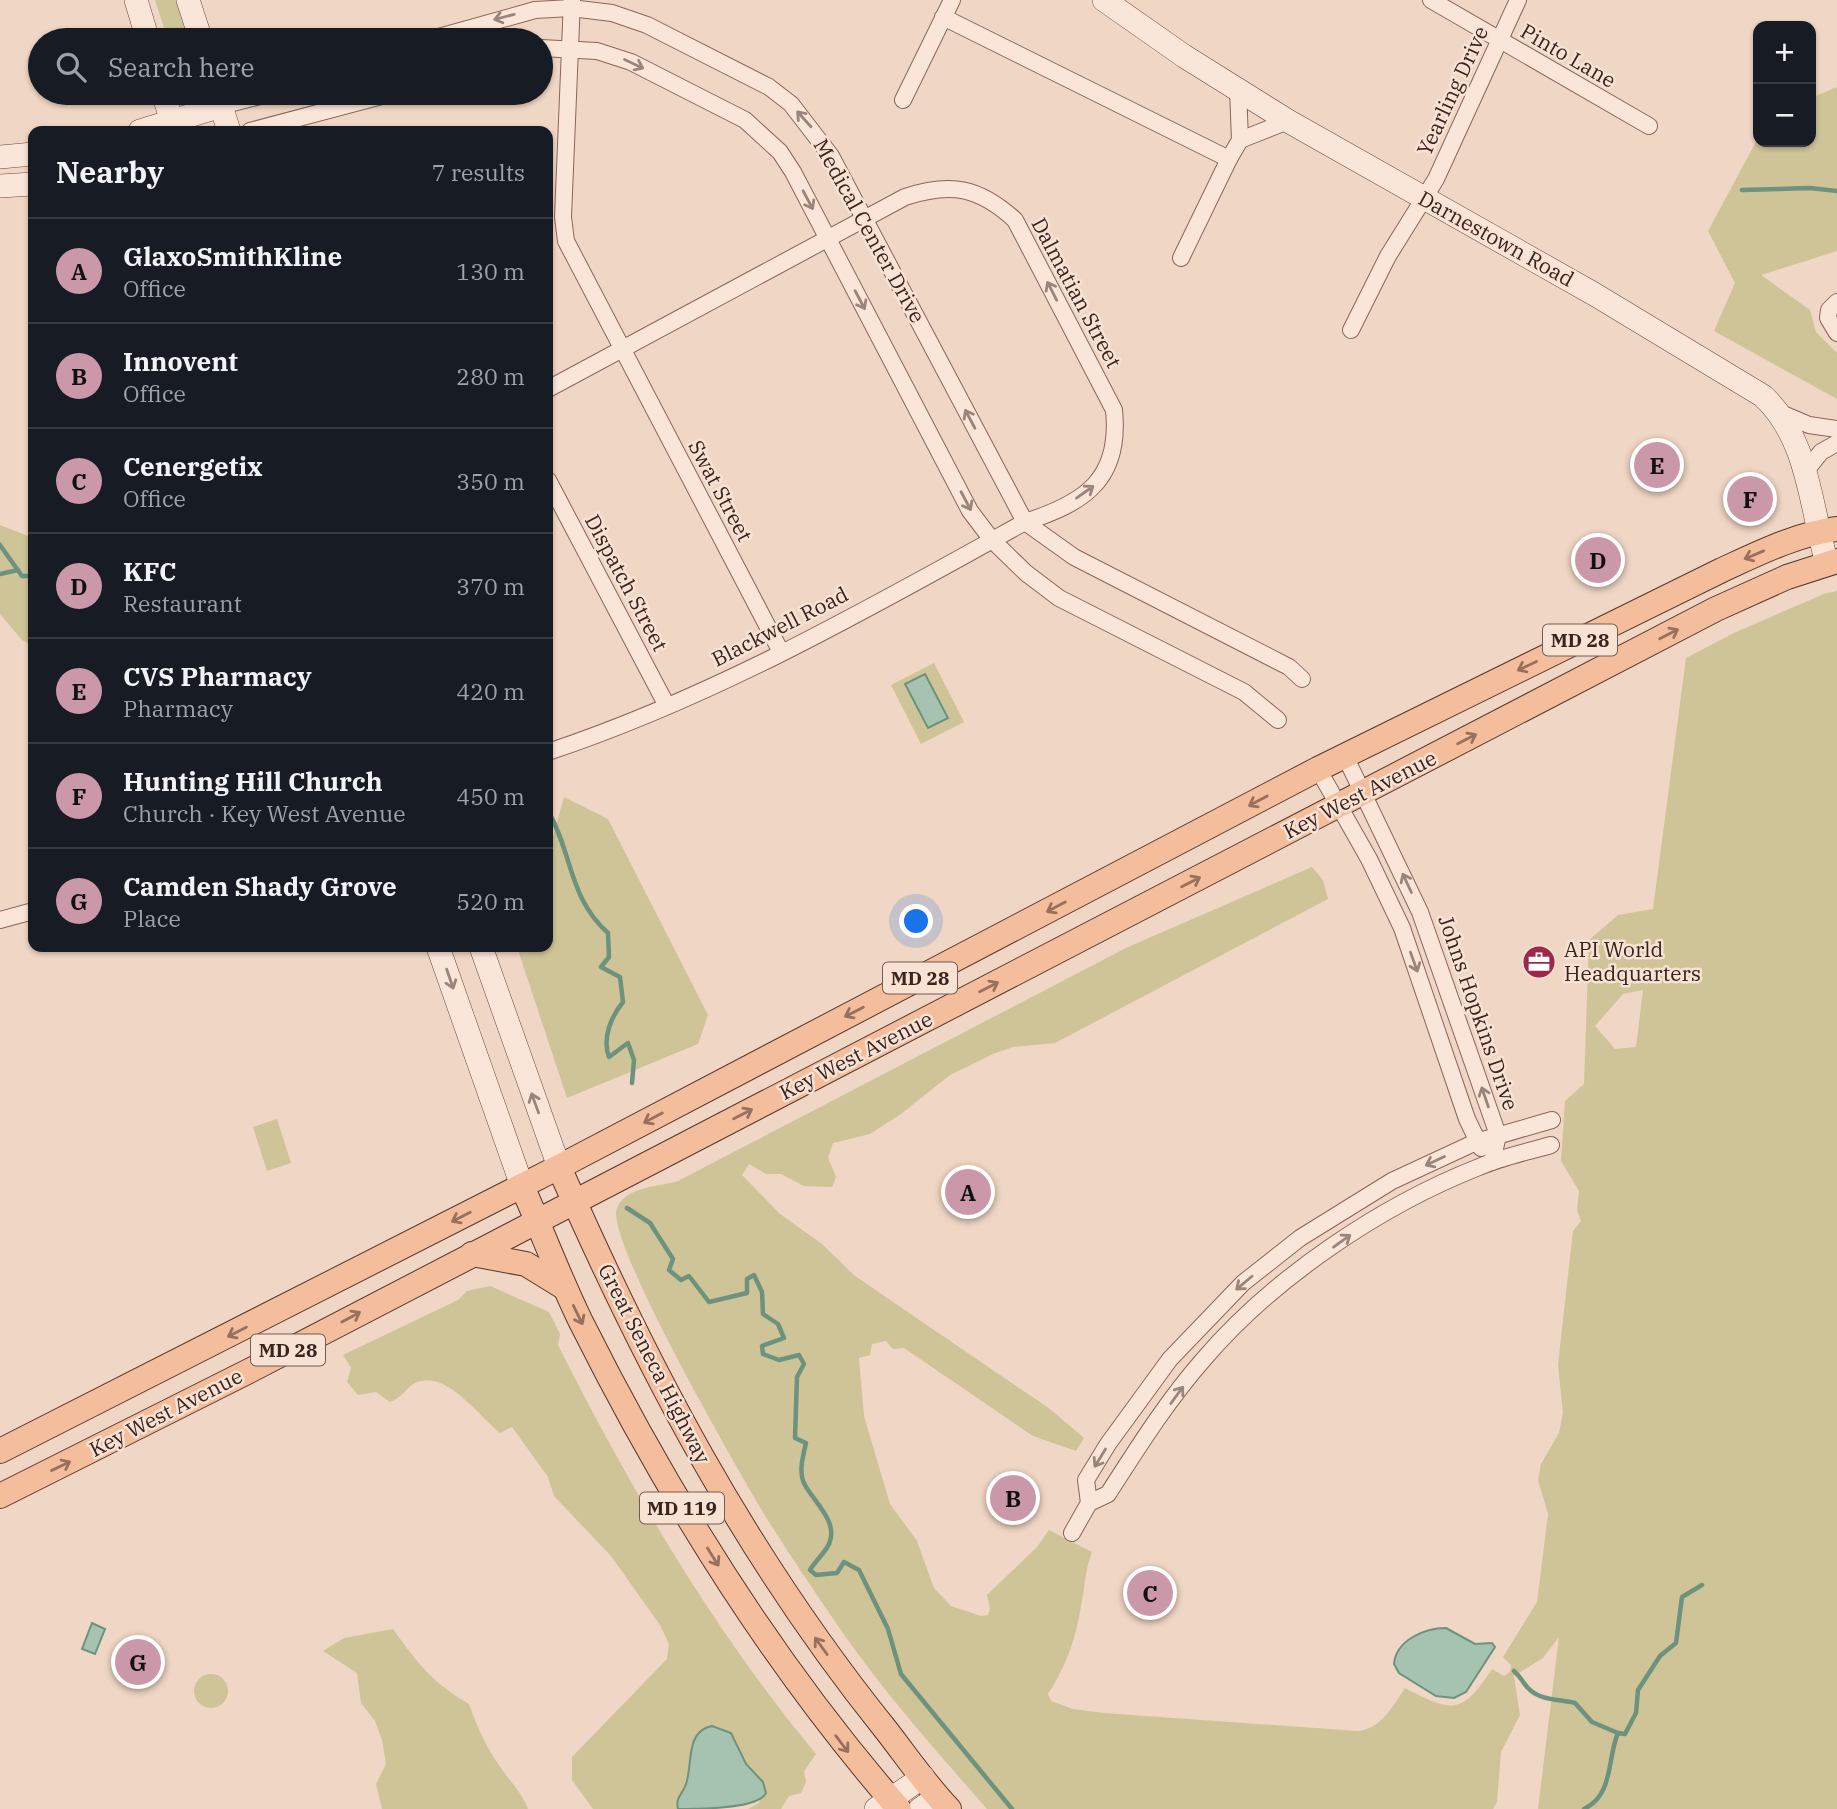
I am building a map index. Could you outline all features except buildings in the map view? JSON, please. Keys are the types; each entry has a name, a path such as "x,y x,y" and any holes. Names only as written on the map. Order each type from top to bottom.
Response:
{"main road":[{"path":"136,0 144,28"},
{"path":"188,0 197,28"},
{"name":"Darnestown Road","path":"1104,0 1288,121 1594,294 1763,396 1781,413 1799,449 1827,530 1832,562"},
{"path":"167,105 173,126 209,105"},
{"path":"221,105 227,126"},
{"path":"0,157 28,154"},
{"path":"0,187 28,184"},
{"name":"Key West Avenue","path":"0,1451 559,1167 1318,769 1722,570 1827,530"},
{"name":"Key West Avenue","path":"0,1496 575,1202 1716,610 1787,577 1832,562"},
{"name":"Great Seneca Highway","path":"440,952 522,1186 566,1288 619,1394 687,1516 748,1614 889,1806"},
{"name":"Great Seneca Highway","path":"483,952 559,1167 648,1360 757,1551 816,1640 932,1798"},
{"path":"472,1254 526,1264 566,1288"},
{"path":"889,1806 932,1798"}],"street":[{"path":"904,100 952,0"},
{"name":"Pinto Lane","path":"1432,0 1649,126"},
{"name":"Yearling Drive","path":"1352,330 1388,257 1436,179 1518,0"},
{"name":"Medical Center Drive","path":"469,28 535,9 571,4 596,9 630,18 769,88 791,104 813,128 831,156 1025,522"},
{"name":"Swat Street","path":"571,4 563,217 566,241 781,652"},
{"path":"943,18 1229,159"},
{"name":"Medical Center Drive","path":"553,48 597,51 631,62 745,120 780,152 829,239 970,511 992,540 1026,573 1059,598 1244,692 1278,720"},
{"path":"1181,258 1240,140 1238,89"},
{"path":"269,126 348,105"},
{"path":"1240,140 1288,121"},
{"name":"Dalmatian Street","path":"553,386 905,197 946,187 972,192 998,204 1015,220 1114,410 1116,437 1101,480 1053,513 1025,522"},
{"path":"1837,302 1829,310 1828,318 1837,333"},
{"path":"1781,413 1809,425 1837,429"},
{"path":"1805,472 1821,452 1837,443"},
{"name":"Dispatch Street","path":"553,489 667,706"},
{"path":"1025,522 1074,557 1289,667 1302,679"},
{"name":"Blackwell Road","path":"553,750 616,730 781,652 1025,522"},
{"name":"Johns Hopkins Drive","path":"1345,756 1420,912 1498,1135 1492,1162"},
{"name":"Johns Hopkins Drive","path":"1318,769 1402,929 1476,1142 1492,1162"},
{"path":"0,920 28,912"},
{"path":"1089,1503 1086,1480 1108,1444 1170,1359 1225,1299 1300,1238 1392,1181 1476,1142 1552,1120"},
{"path":"1072,1533 1089,1503 1108,1494 1202,1360 1260,1301 1354,1233 1429,1189 1492,1162 1551,1145"}],"shaded area":[{"path":"155,0 176,0 184,28 164,28"},
{"path":"1837,87 1837,251 1761,275 1810,310 1816,332 1837,353 1837,399 1714,331 1735,283 1708,231 1753,147 1816,147 1816,96"},
{"path":"0,525 28,536 28,643 0,614"},
{"path":"1837,591 1837,1809 1538,1809 1559,1637 1543,1658 1514,1676 1520,1715 1501,1752 1497,1802 1493,1809 987,1809 861,1659 766,1517 678,1359 631,1264 619,1229 617,1208 621,1201 635,1191 678,1181 1128,947 1312,867 1323,880 1328,899 1055,1043 1013,1047 950,1075 901,1114 870,1134 833,1143 828,1158 836,1177 832,1187 804,1186 781,1174 766,1174 749,1164 742,1175 780,1214 822,1244 855,1276 1050,1409 1084,1438 1076,1451 1033,1436 904,1348 893,1349 886,1341 872,1344 870,1355 859,1358 864,1416 890,1504 917,1541 934,1588 951,1606 981,1616 988,1615 990,1608 987,1595 1037,1547 1049,1530 1092,1552 1076,1629 1065,1663 1048,1694 1051,1701 1073,1709 1104,1713 1358,1731 1380,1721 1405,1688 1445,1705 1464,1702 1492,1669 1504,1676 1510,1672 1511,1665 1503,1657 1537,1602 1548,1514 1538,1480 1541,1464 1559,1433 1563,1413 1558,1365 1573,1231 1581,1221 1577,1210 1579,1191 1561,1161 1565,1101 1584,1084 1589,940 1618,915 1653,909 1686,658 1736,632 1824,594","holes":["1643,990 1636,1047 1615,1049 1595,1026 1623,994"]},
{"path":"934,663 964,722 921,744 891,685"},
{"path":"925,674 948,718 928,728 905,684"},
{"path":"564,797 608,819 708,1015 698,1044 567,1098 519,952 553,952 553,836"},
{"path":"277,1119 291,1163 267,1171 253,1127"},
{"path":"490,1286 549,1312 560,1334 558,1345 614,1452 675,1557 742,1658 816,1754 804,1771 806,1782 801,1793 789,1796 781,1809 748,1809 759,1803 765,1787 746,1764 734,1737 717,1726 700,1732 695,1739 686,1784 678,1798 678,1809 593,1809 572,1780 572,1757 667,1659 669,1644 660,1625 611,1556 554,1496 548,1477 512,1427 500,1433 461,1396 438,1382 426,1380 415,1383 390,1402 376,1392 358,1395 347,1382 351,1368 343,1355 458,1300 467,1291"},
{"path":"92,1623 105,1629 95,1654 82,1649"},
{"path":"1446,1628 1475,1644 1492,1643 1495,1647 1466,1692 1454,1698 1436,1696 1399,1673 1394,1664 1400,1648 1413,1637 1429,1630"},
{"path":"393,1629 426,1671 469,1704 487,1745 528,1809 382,1809 376,1784 386,1764 375,1721 361,1703 357,1673 323,1651 344,1638"},
{"path":"211,1674 223,1679 228,1691 223,1703 211,1708 199,1703 194,1691 199,1679"},
{"path":"712,1726 731,1733 746,1764 763,1782 766,1793 761,1798 740,1805 678,1809 678,1798 685,1787 694,1741 703,1729"}],"waterway":[{"path":"1742,190 1810,188 1837,191"},
{"path":"0,545 22,576 28,576"},
{"path":"0,574 18,570"},
{"path":"553,821 585,905 608,933 609,957 601,967 620,977 623,1002 609,1028 607,1050 609,1057 628,1043 634,1060 632,1083"},
{"path":"627,1208 650,1223 673,1259 669,1270 681,1280 689,1276 709,1302 747,1293 747,1279 754,1275 762,1292 763,1314 778,1324 784,1338 762,1346 763,1354 779,1360 799,1355 804,1364 797,1377 795,1438 806,1443 802,1464 803,1480 831,1528 829,1544 810,1570 816,1575 837,1573 844,1562 859,1570 888,1629 901,1674 1012,1809"},
{"path":"1584,1809 1594,1803 1605,1785 1618,1733 1625,1734 1636,1713 1638,1690 1660,1656 1676,1643 1682,1597 1702,1585"},
{"path":"1514,1671 1533,1692 1575,1703 1592,1722 1618,1733"}],"place":[{"name":"CVS Pharmacy","path":"1657,465"},
{"name":"Hunting Hill Church","path":"1750,499"},
{"name":"KFC","path":"1598,560"},
{"name":"API World Headquarters","path":"1539,962"},
{"name":"GlaxoSmithKline","path":"968,1192"},
{"name":"Innovent","path":"1013,1498"},
{"name":"Cenergetix","path":"1150,1593"},
{"name":"Camden Shady Grove","path":"138,1662"}]}
